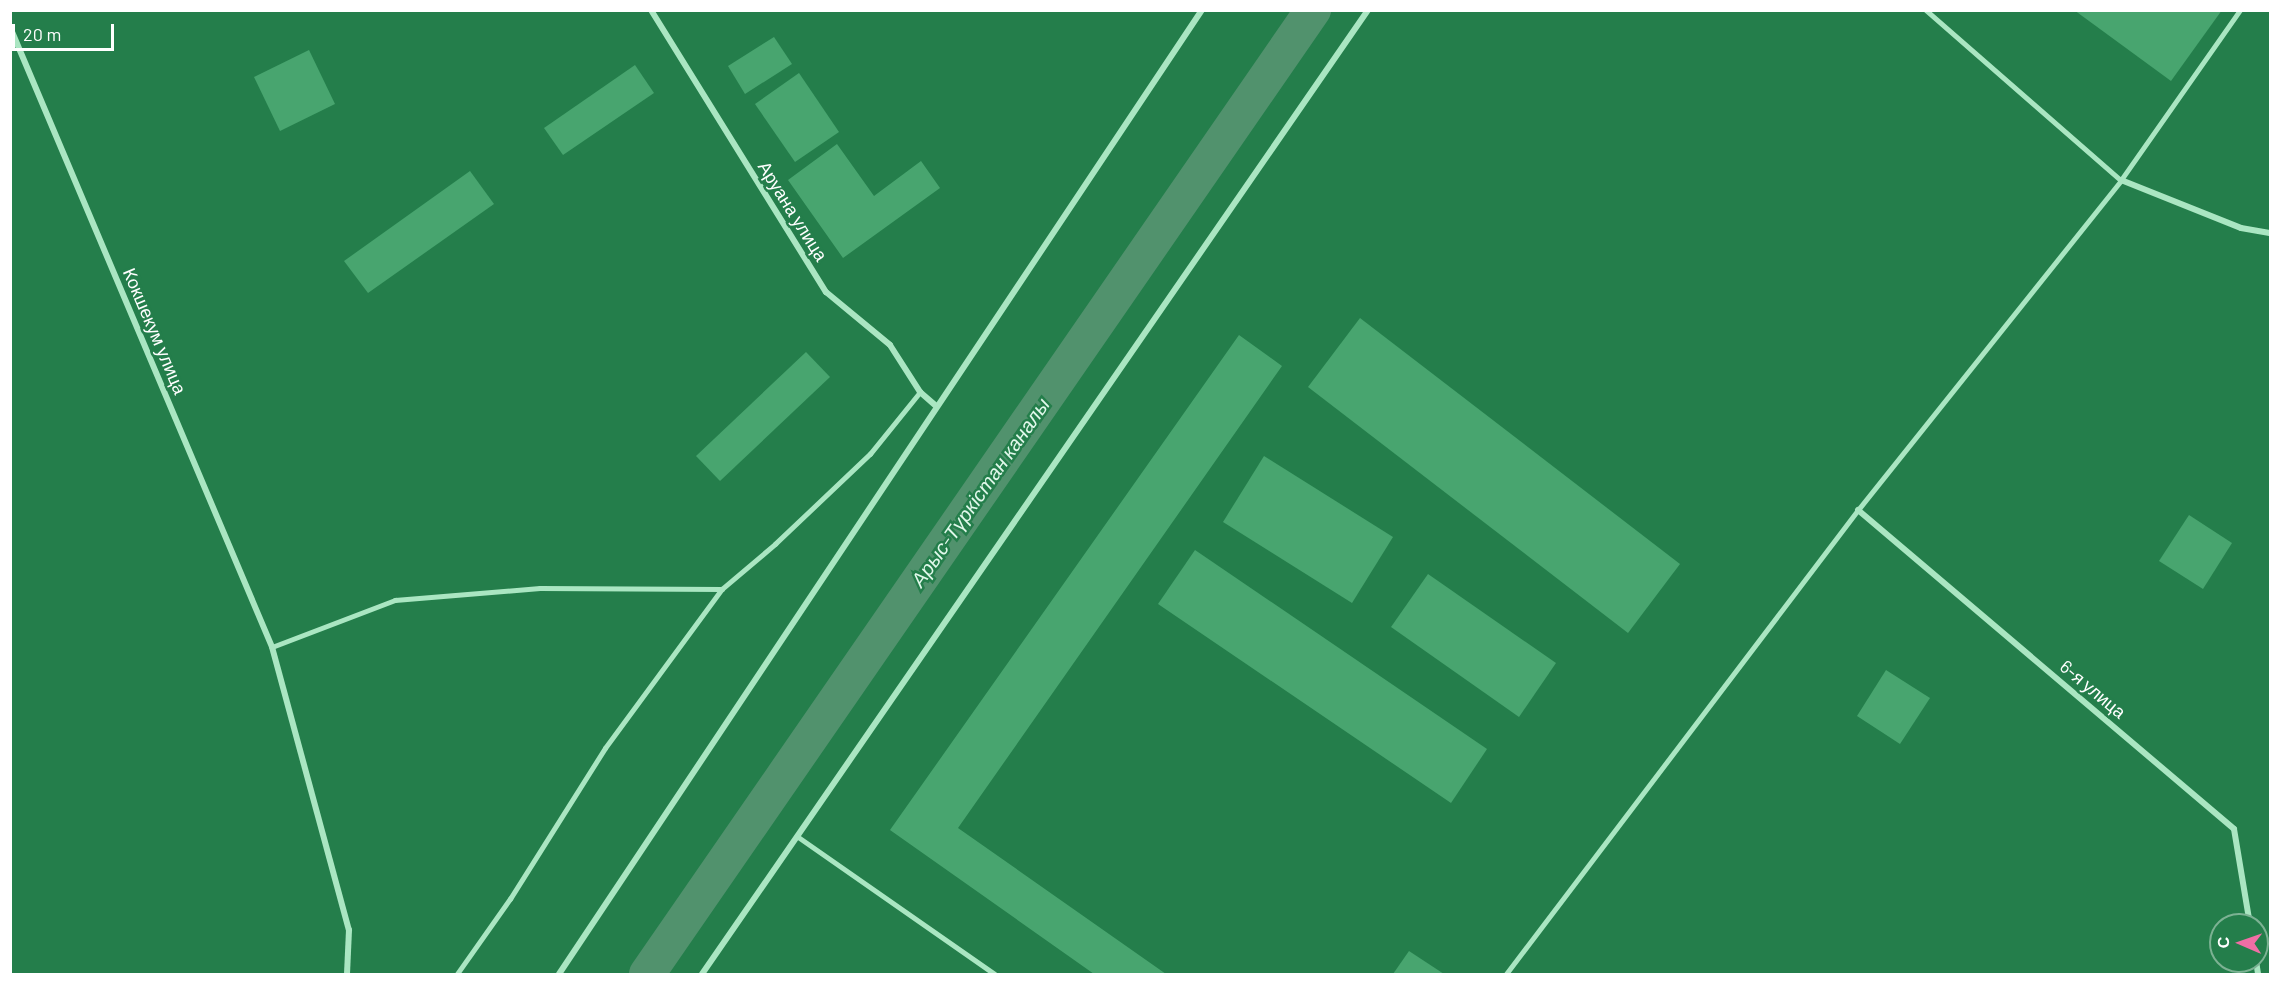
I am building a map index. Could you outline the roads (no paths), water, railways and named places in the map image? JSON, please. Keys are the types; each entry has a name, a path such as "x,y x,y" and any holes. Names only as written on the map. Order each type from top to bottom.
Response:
{"street":[{"name":"Аруана улица","path":"651,10 826,292 890,345 920,392 935,405"},
{"path":"559,975 935,405 1202,10"},
{"path":"702,975 1368,10"},
{"name":"Кокшекум улица","path":"10,27 272,647 349,930 347,975"},
{"path":"2121,180 2241,228 2271,233"},
{"name":"6-я улица","path":"1858,510 2234,829 2248,913"}],"lane":[{"path":"1926,10 2121,180"},
{"path":"1506,975 1858,510 2121,180 2240,10"},
{"path":"457,975 510,899 605,748 722,589 775,544 870,454 920,392"},
{"path":"272,647 395,600 540,588 722,589"},
{"path":"797,836 994,975"}],"waterway":[{"name":"Арыс-Түркістан каналы","path":"647,974 1313,10"}]}
